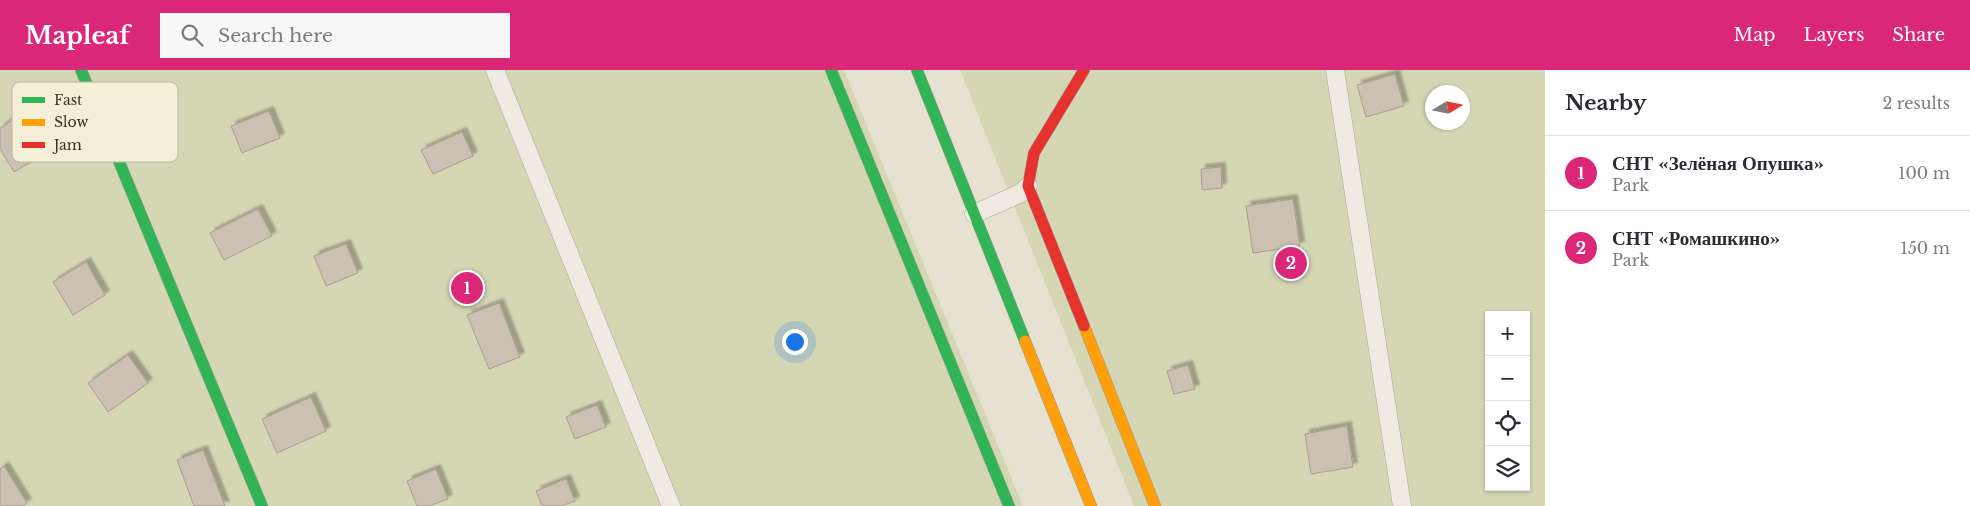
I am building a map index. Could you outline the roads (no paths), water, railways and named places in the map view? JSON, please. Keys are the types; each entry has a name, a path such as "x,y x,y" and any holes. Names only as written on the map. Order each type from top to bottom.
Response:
{"street":[{"path":"81,70 86,82"},
{"path":"495,70 671,506"},
{"path":"831,70 1009,506"},
{"path":"917,70 1091,506"},
{"path":"1084,70 1034,153 1028,186 1155,506"},
{"path":"1335,70 1402,506"},
{"path":"119,162 262,506"},
{"path":"974,214 1021,193 1028,186"}],"place":[{"name":"СНТ «Ромашкино»","path":"1291,263"},
{"name":"СНТ «Зелёная Опушка»","path":"467,288"}]}
